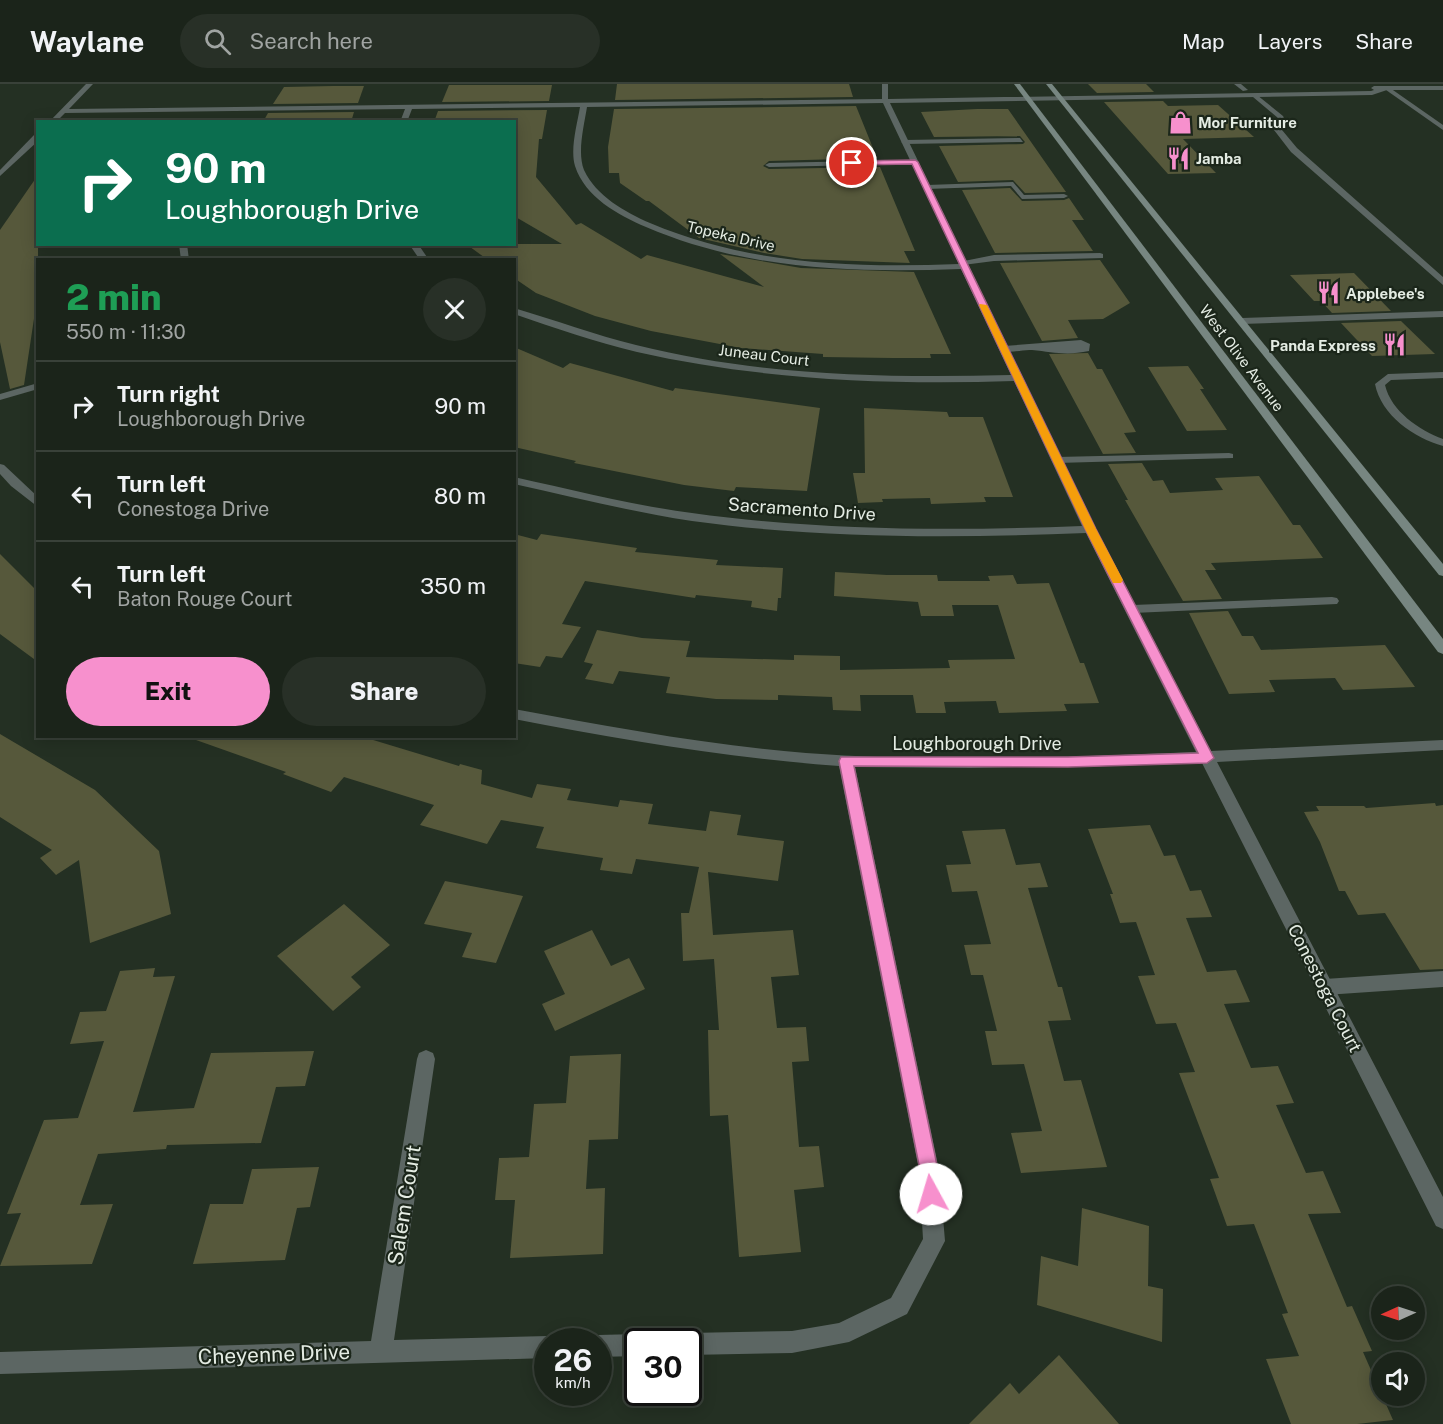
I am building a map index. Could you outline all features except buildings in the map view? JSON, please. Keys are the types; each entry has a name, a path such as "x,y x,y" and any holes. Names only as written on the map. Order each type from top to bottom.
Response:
{"main road":[{"name":"West Olive Avenue","path":"1017,84 1443,650"},
{"name":"West Olive Avenue","path":"1049,84 1443,572"}],"street":[{"path":"54,120 90,84"},
{"path":"885,84 885,100"},
{"path":"1237,84 1245,90"},
{"path":"1404,84 1410,89"},
{"path":"1081,96 1096,93 1364,87 1443,88"},
{"path":"1255,96 1264,92 1309,91 1320,88"},
{"path":"62,111 237,111 410,106 1059,96 1101,99 1372,93 1386,89"},
{"path":"1386,89 1443,128"},
{"path":"1172,97 1184,94 1245,90"},
{"path":"1255,96 1281,117 1282,122 1278,130 1294,150 1443,282"},
{"name":"Conestoga Court","path":"885,100 1090,529 1133,609 1443,1219"},
{"name":"Topeka Drive","path":"584,104 578,162 591,187 618,210 659,231 712,248 797,263 873,269 964,264 994,258 1100,256"},
{"path":"404,120 410,106"},
{"path":"0,174 36,138"},
{"path":"905,142 1020,140"},
{"path":"9,155 18,155"},
{"path":"769,165 915,162"},
{"path":"927,187 1013,184 1022,197 1064,196"},
{"name":"Juneau Court","path":"516,312 605,341 663,355 747,369 882,380 1017,378"},
{"path":"1242,321 1443,314"},
{"path":"1004,350 1036,348"},
{"path":"1443,387 1438,375 1388,377 1380,384 1380,391 1411,427 1428,438 1443,443"},
{"path":"0,397 36,387"},
{"path":"1057,460 1229,456"},
{"path":"0,467 36,502"},
{"name":"Sacramento Drive","path":"516,480 607,501 712,520 796,529 978,534 1090,529"},
{"path":"1133,609 1332,601"},
{"name":"Loughborough Drive","path":"516,714 615,733 846,761 901,763 1104,762 1443,745"},
{"path":"702,1344 792,1342 841,1334 899,1306 934,1241 929,1170 846,761"},
{"path":"1325,987 1443,979"},
{"name":"Salem Court","path":"381,1351 426,1059"},
{"name":"Cheyenne Drive","path":"0,1364 534,1347"}],"slow traffic":[{"path":"983,305 1090,529 1117,580"}],"place":[{"name":"Mor Furniture","path":"1180,122"},
{"name":"Jamba","path":"1178,158"},
{"name":"Applebee's","path":"1328,293"},
{"name":"Panda Express","path":"1394,345"}],"route":[{"path":"852,163 915,162 1090,529 1133,609 1207,758 1068,762 846,761 929,1170 931,1194"}]}
